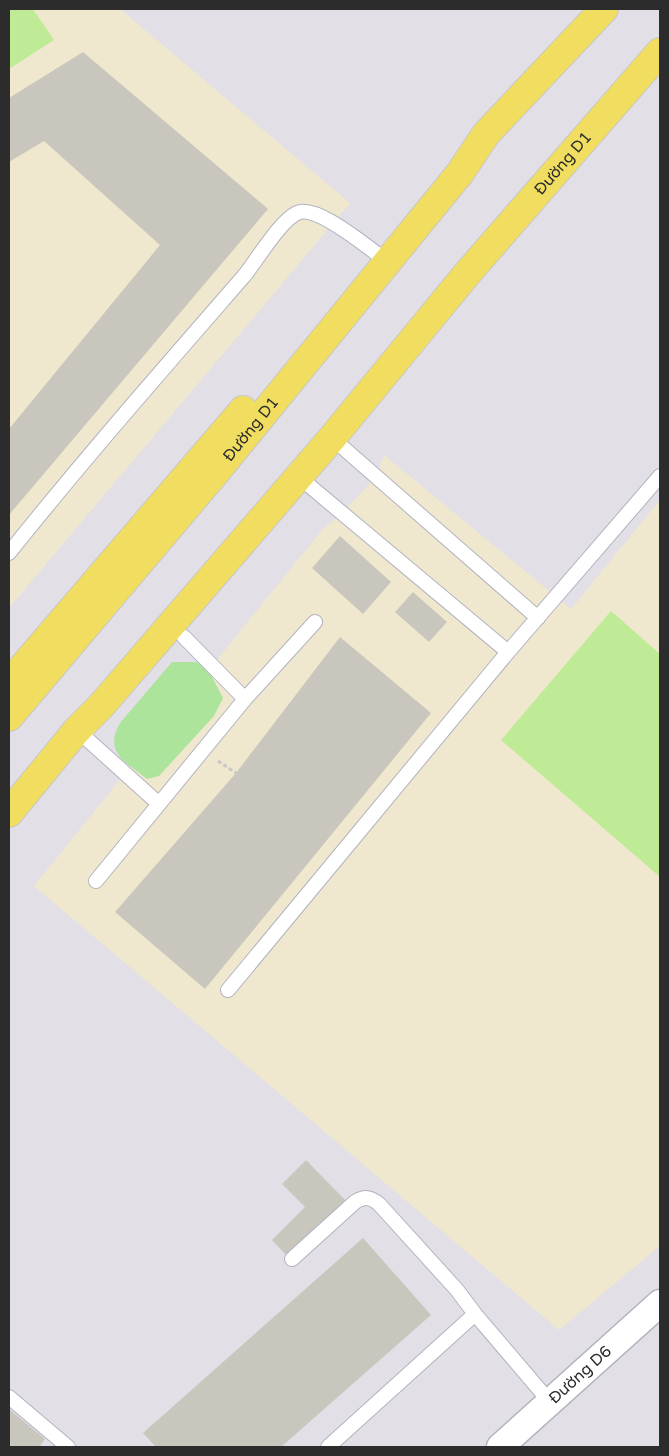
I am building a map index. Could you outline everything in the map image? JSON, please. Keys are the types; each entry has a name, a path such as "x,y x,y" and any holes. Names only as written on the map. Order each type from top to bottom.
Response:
{"main road":[{"name":"Đường D1","path":"9,718 216,472 460,173 486,134 604,9"},
{"name":"Đường D1","path":"9,813 78,730 101,706 332,438 466,275 660,52"},
{"name":"Đường D1","path":"466,275 502,260 660,76"},
{"name":"Đường D1","path":"9,683 376,253 453,155 486,134"},
{"name":"Đường D1","path":"101,706 127,702 184,637 268,537 276,502"}],"street":[{"name":"Đường D6","path":"500,1447 660,1303"}],"lane":[{"path":"9,553 65,482 249,270 286,221 298,212 304,211 316,215 333,223 376,253"},
{"path":"332,438 538,618"},
{"path":"299,476 508,652"},
{"path":"228,990 508,652 660,476"},
{"path":"96,881 245,699 315,622"},
{"path":"184,637 245,699"},
{"path":"78,730 159,804"},
{"path":"292,1259 355,1202 364,1197 370,1198 379,1204 457,1290 550,1402"},
{"path":"328,1447 475,1314"},
{"path":"9,1397 68,1447"}],"shaded area":[{"path":"9,9 660,9 660,1447 9,1447"},
{"path":"9,9 120,9 350,203 9,608"},
{"path":"384,455 571,609 660,500 660,1246 559,1330 34,886 322,530 342,513 376,477"}],"green space":[{"path":"9,9 33,9 54,40 9,69"},
{"path":"611,611 660,654 660,877 501,740"},
{"path":"172,662 197,662 211,675 223,698 214,716 159,776 147,779 119,756 114,742 115,733 120,723"}],"building":[{"path":"83,52 268,209 9,515 9,429 160,245 44,141 9,162 9,98"},
{"path":"340,536 391,582 363,614 312,568"},
{"path":"413,592 447,622 429,642 395,612"},
{"path":"340,637 431,713 205,989 115,912 236,773"},
{"path":"306,1160 347,1202 289,1258 272,1240 305,1207 282,1184"},
{"path":"363,1238 431,1315 281,1447 156,1447 143,1433"},
{"path":"9,1409 45,1439 40,1446 42,1447 9,1447"}]}
